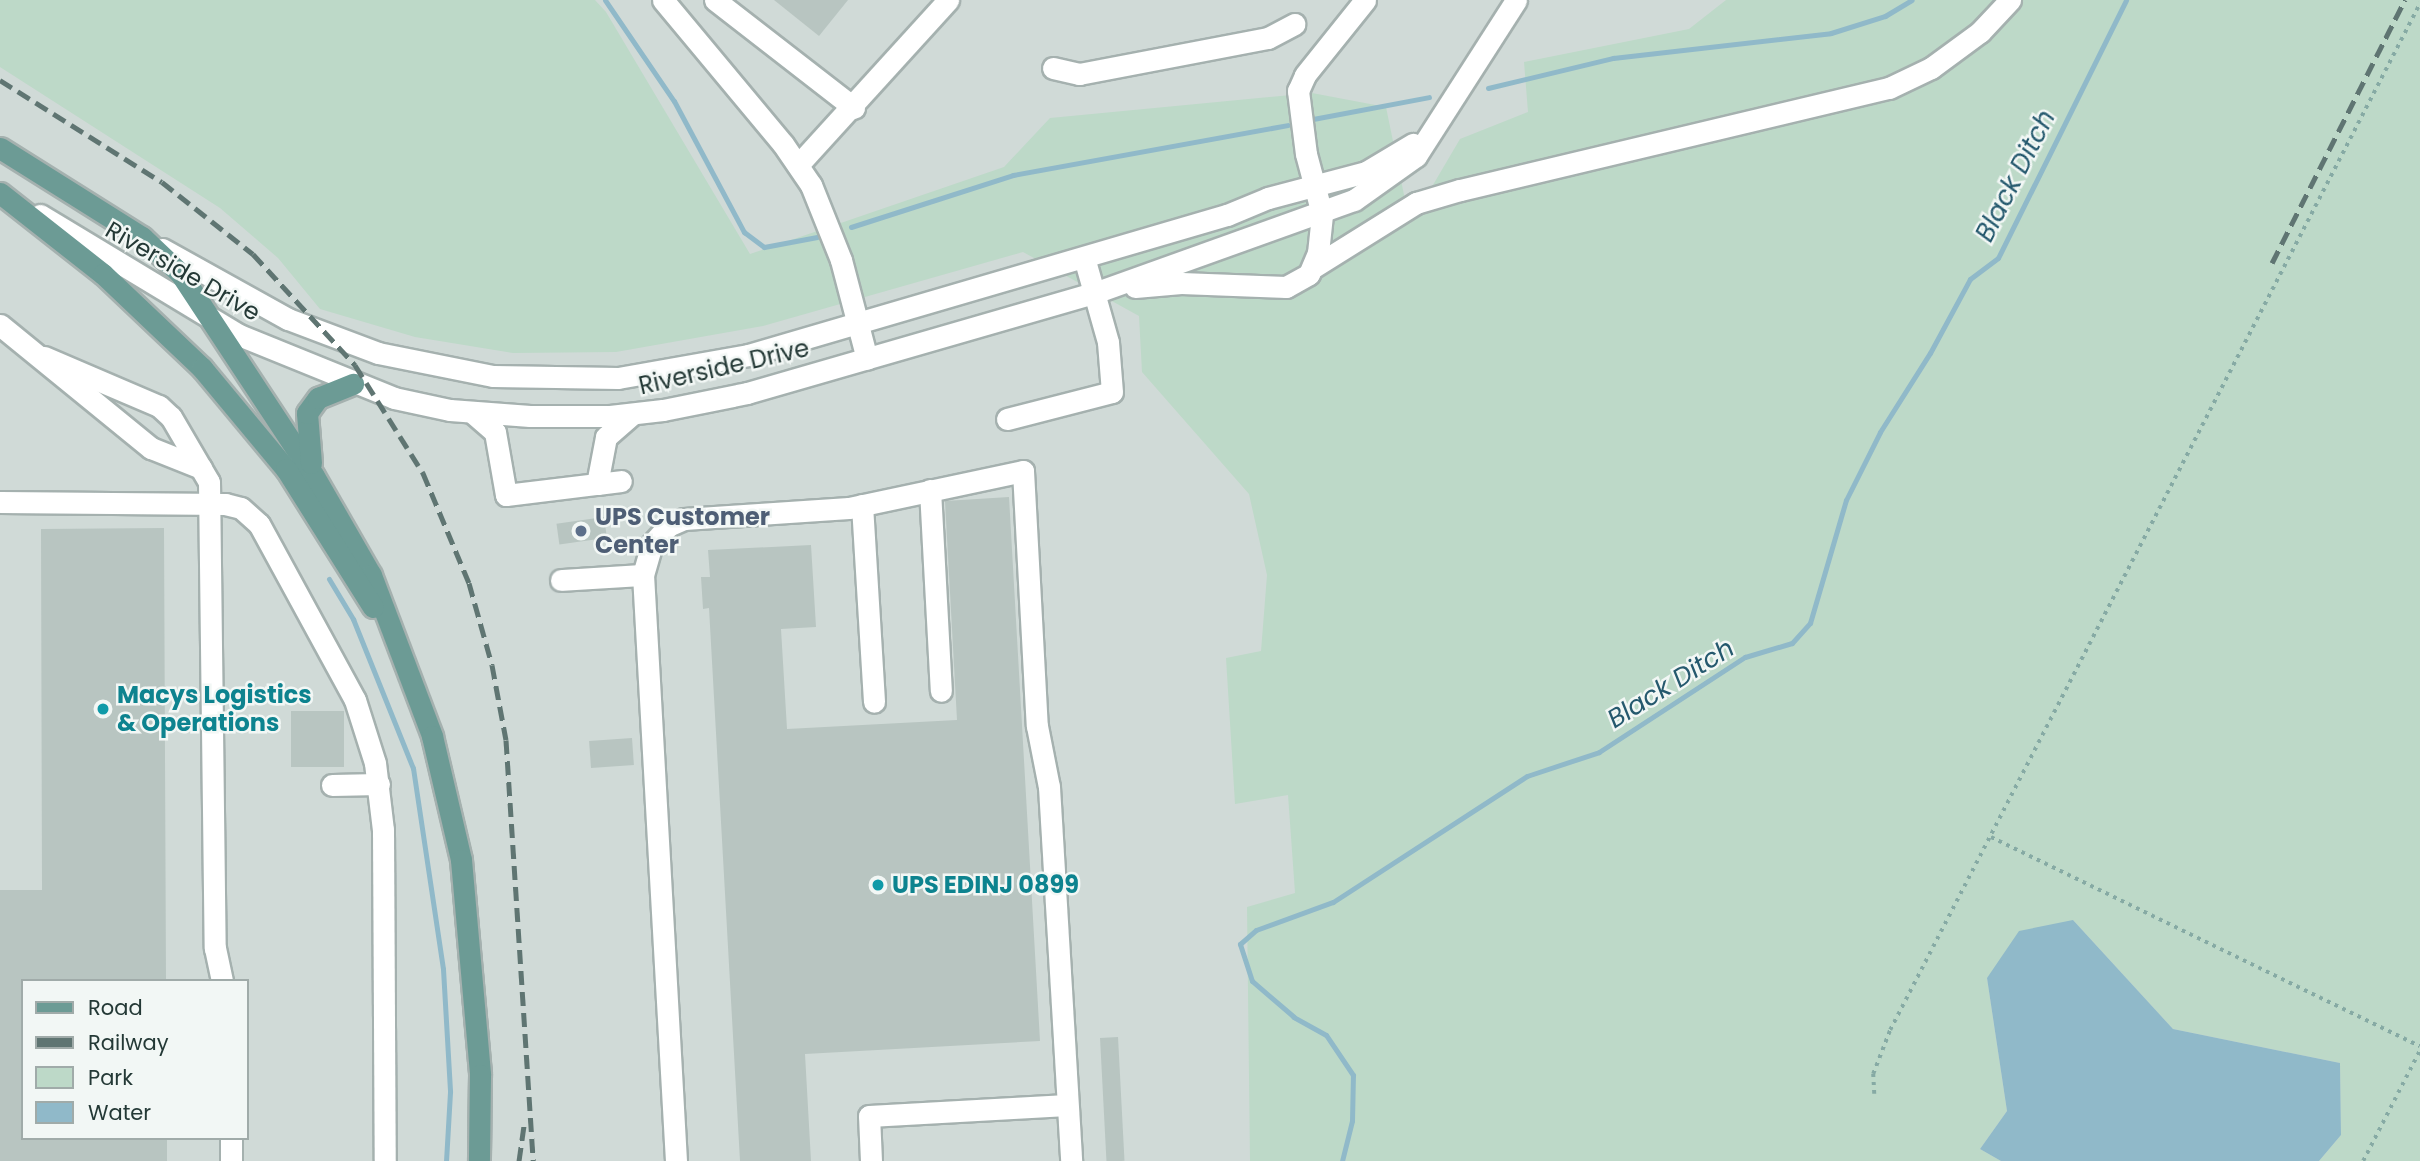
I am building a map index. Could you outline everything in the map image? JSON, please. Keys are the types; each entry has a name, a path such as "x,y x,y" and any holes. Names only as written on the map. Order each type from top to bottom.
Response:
{"main road":[{"name":"Riverside Drive","path":"0,148 142,237"},
{"path":"0,192 134,301 220,387 299,488 404,661"},
{"path":"142,237 180,274 214,321 314,476 372,575 432,736 463,873 480,1075 479,1161"},
{"path":"314,476 305,432 307,413 318,398 353,384"}],"street":[{"path":"663,0 799,165 833,234 867,359"},
{"path":"715,0 854,108"},
{"path":"799,165 854,108 948,0"},
{"path":"1312,268 1322,214 1306,154 1297,100 1301,82 1365,0"},
{"path":"1511,9 1532,0"},
{"path":"1094,293 1181,282 1286,287 1303,280 1312,268 1427,200 1889,88 1940,61 1980,32 2010,0"},
{"name":"Riverside Drive","path":"0,192 214,321 278,354 353,384 412,402 473,413 632,414 737,395 867,359 1094,293 1322,214 1395,174 1416,156 1511,9"},
{"path":"1053,68 1079,74 1268,38 1294,24"},
{"name":"Riverside Drive","path":"142,237 228,289 333,338 412,362 493,376 554,380 651,374 748,355 858,324 1227,215 1268,198 1376,168 1435,126"},
{"path":"1268,198 1296,179 1306,154"},
{"path":"1227,215 1267,212 1299,223 1312,244 1312,268"},
{"path":"1007,419 1112,392 1108,342 1084,257"},
{"path":"0,325 44,357 93,404 151,448 201,468"},
{"path":"44,357 159,406 171,417 209,482 212,503 215,948 222,979"},
{"path":"473,413 495,432 498,496 621,481"},
{"path":"597,484 606,437 632,414"},
{"path":"676,1161 643,575 657,537 684,519 862,505 1023,471 1037,726 1049,787 1071,1161"},
{"path":"930,490 941,691"},
{"path":"0,502 212,503 241,508 259,524 355,700 379,784 384,844 385,1161"},
{"path":"862,505 874,702"},
{"path":"561,580 643,575"},
{"path":"332,785 379,784"},
{"path":"872,1161 869,1116 1067,1105"},
{"path":"231,1140 231,1161"}],"path":[{"path":"1874,1094 1872,1074 1890,1030 2420,3"},
{"path":"1991,837 2420,1048 2363,1161"}],"shaded area":[{"path":"0,0 2420,0 2420,1161 0,1161"}],"green space":[{"path":"0,0 595,0 606,12 750,254 1004,167 1050,118 1312,93 1386,107 1410,224 1460,139 1528,112 1524,62 1689,29 1726,0 2420,0 2420,1161 2319,1161 2341,1135 2340,1063 2173,1029 2073,920 1987,978 2007,1111 1980,1149 2001,1161 1250,1161 1247,907 1295,893 1288,795 1235,804 1226,658 1261,651 1267,575 1249,494 1142,372 1139,316 1023,252 763,326 616,352 513,353 415,337 320,309 278,258 220,208 0,67"}],"water":[{"path":"2073,920 2173,1029 2340,1063 2341,1135 2319,1161 2001,1161 1980,1149 2007,1111 1987,978 2019,931"}],"building":[{"path":"774,0 848,0 819,36"},
{"name":"UPS EDINJ 0899","path":"1009,497 1040,1041 805,1054 811,1161 740,1161 709,608 703,609 701,577 710,577 708,550 811,545 816,627 781,629 787,729 957,720 945,501"},
{"name":"UPS Customer Center","path":"604,517 607,538 559,544 556,524"},
{"name":"Macys Logistics & Operations","path":"164,528 166,979 21,979 21,1140 167,1140 167,1161 0,1161 0,890 42,890 41,529"},
{"path":"291,711 344,711 344,767 291,767"},
{"path":"632,738 634,765 591,768 589,741"},
{"path":"1118,1037 1124,1161 1106,1161 1100,1038"}],"waterway":[{"path":"605,0 674,101 744,232 764,247 817,237"},
{"path":"1488,88 1613,58 1831,33 1885,16 1912,0"},
{"name":"Black Ditch","path":"1342,1161 1352,1121 1353,1075 1326,1035 1294,1017 1252,981 1240,944 1256,930 1333,902 1527,776 1599,752 1745,657 1792,643 1810,623 1846,500 1880,432 1930,353 1970,279 1998,258 2126,0"},
{"path":"1313,119 1429,97"},
{"path":"851,227 1013,175 1287,125"},
{"path":"329,579 353,619 413,768 443,969 450,1092 446,1161"}],"railway":[{"path":"2272,263 2405,0"},
{"path":"0,80 162,182 253,254 355,365 423,473 469,583 492,665 506,740 533,1161"},
{"path":"519,1161 524,1124"}],"place":[{"name":"UPS Customer Center","path":"581,531"},
{"name":"Macys Logistics & Operations","path":"103,709"},
{"name":"UPS EDINJ 0899","path":"878,885"}]}
